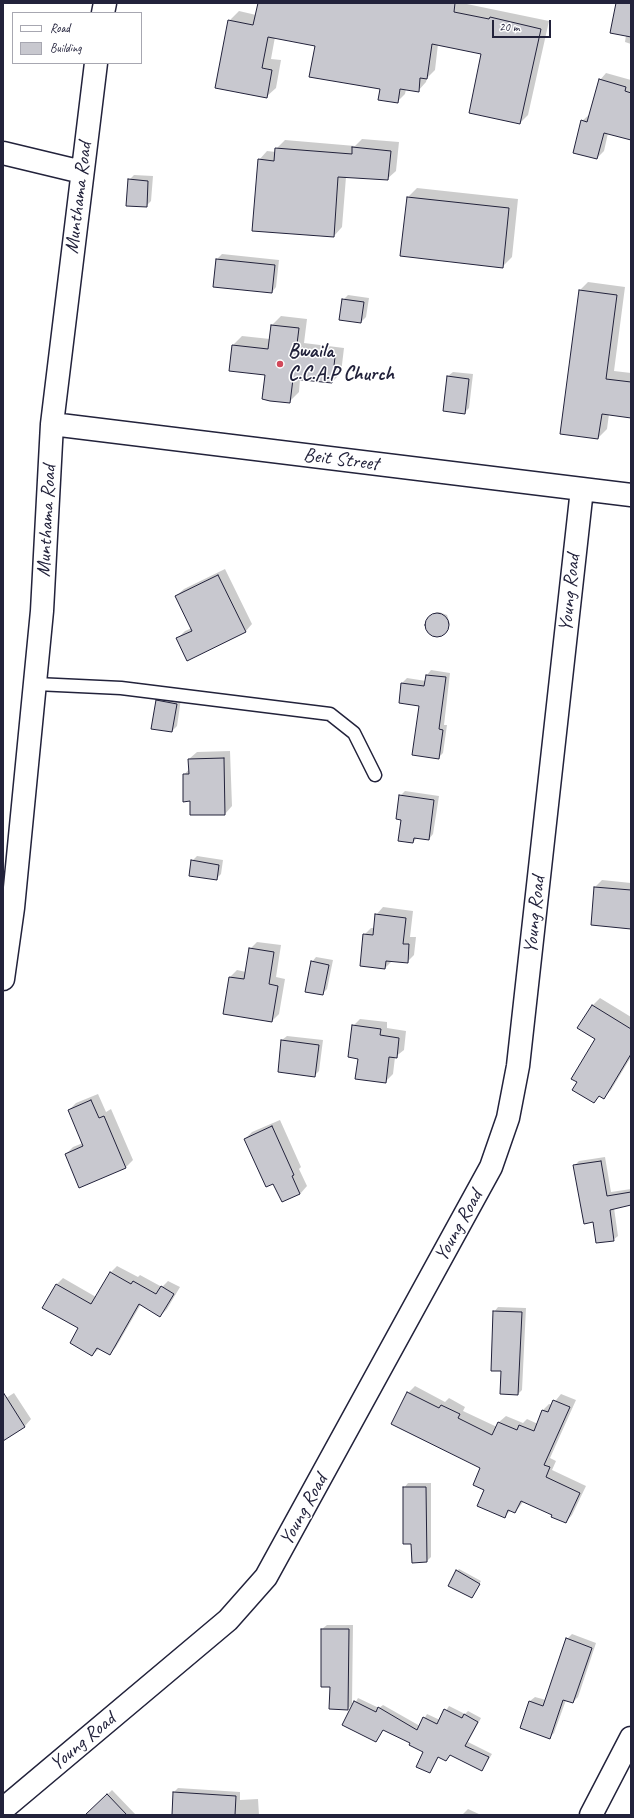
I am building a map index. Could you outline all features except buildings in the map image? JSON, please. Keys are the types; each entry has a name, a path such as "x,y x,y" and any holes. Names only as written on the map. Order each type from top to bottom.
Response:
{"street":[{"name":"Munthama Road","path":"3,979 8,907 36,684 42,611 52,424 96,64"},
{"path":"3,153 82,172"},
{"name":"Beit Street","path":"52,424 631,495"},
{"name":"Young Road","path":"3,1809 228,1620 266,1577 491,1167 508,1118 518,1066 582,489"},
{"path":"591,1815 631,1738"}],"lane":[{"path":"36,684 121,688 330,714 354,733 374,775"}],"place":[{"name":"Bwaila C.C.A.P Church","path":"280,364"}]}
